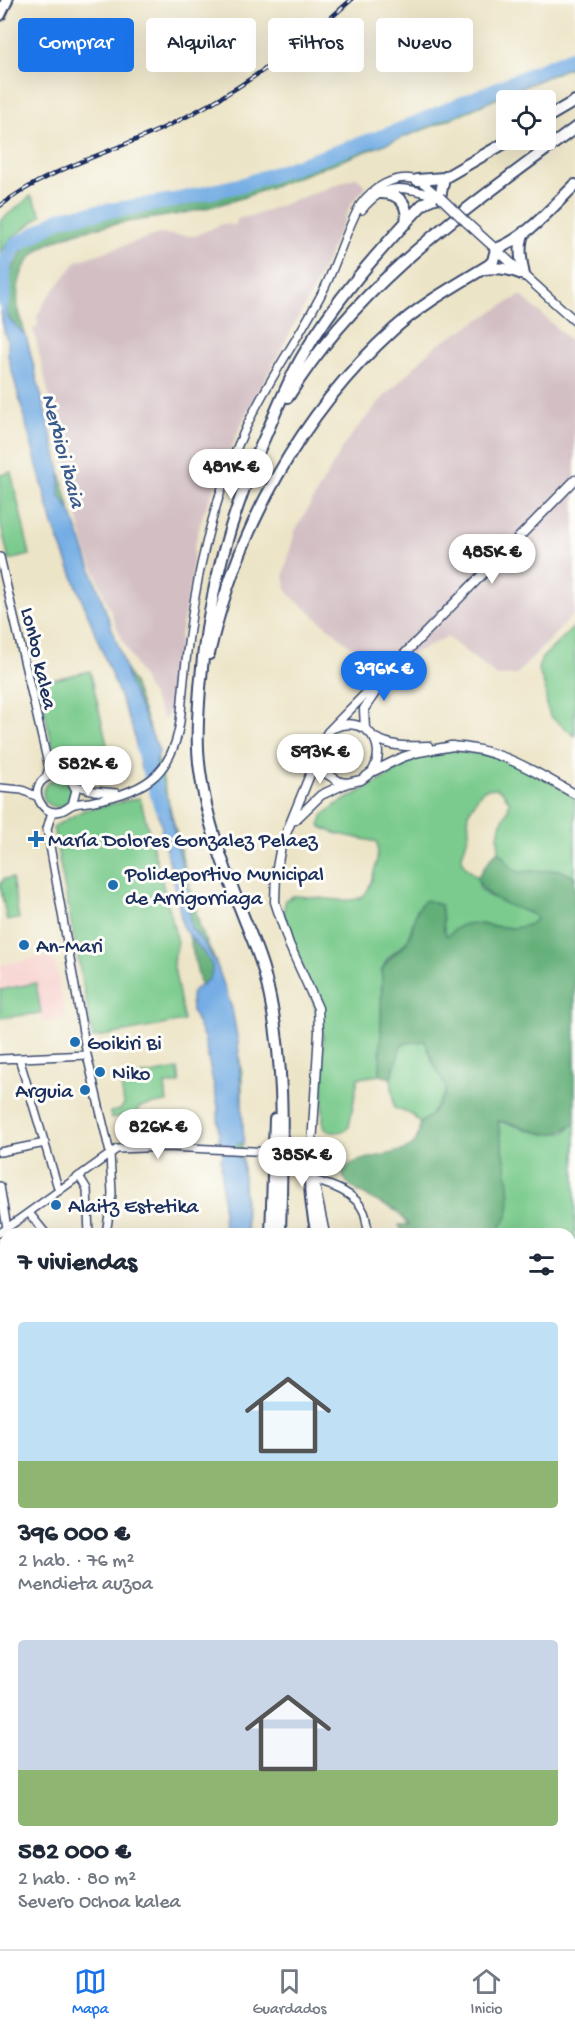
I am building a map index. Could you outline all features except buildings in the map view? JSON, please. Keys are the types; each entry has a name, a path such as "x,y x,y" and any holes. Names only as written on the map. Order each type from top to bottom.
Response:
{"main road":[{"path":"0,15 7,0"},
{"path":"556,112 575,101"},
{"path":"267,430 299,379 330,336 373,289 439,231 575,128"},
{"path":"417,180 444,178 496,148"},
{"path":"280,1228 282,1104 276,1025 264,972 225,867 207,810 200,769 199,698 207,624 221,557 240,494 292,374 326,320 360,275 422,206 440,197 444,178"},
{"path":"199,698 215,625 238,555 264,501 312,418 338,387 394,329 441,294 483,269 493,261 496,249 507,245 525,232 575,185"},
{"path":"381,193 398,195 403,201 406,208 406,223"},
{"path":"483,269 502,268 524,275 520,254 525,232"},
{"path":"271,1228 278,1047"},
{"path":"311,1157 308,1180 316,1228"}],"street":[{"path":"40,783 38,797 43,807 52,812 63,811 72,805 125,793 147,782 171,755 180,728 202,555 211,519 249,421 326,286 353,218 367,195 383,184 400,180 417,180 440,197 575,321"},
{"path":"347,235 363,208 381,193 402,187 440,197"},
{"path":"324,1228 313,1180 311,1157 319,1032 318,1008 289,944 275,902 281,846 323,738 390,672 575,480"},
{"name":"Lonbo kalea","path":"0,557 49,768"},
{"path":"365,729 364,709 390,672"},
{"path":"328,732 346,724 365,729 373,737 403,747 453,746 488,751 506,757 575,794"},
{"path":"372,772 378,755 373,737"},
{"path":"291,825 321,795 347,783 361,780 403,757 453,746"},
{"path":"319,753 327,774 340,782 347,783"},
{"path":"22,790 40,783 46,777 49,768 55,774"},
{"path":"46,777 55,774 64,775 74,785 94,791 125,793"},
{"path":"72,805 76,796 74,785"},
{"path":"0,788 22,790 38,797"},
{"path":"52,812 47,829 87,1055 110,1153 112,1194 107,1228"},
{"path":"0,1059 87,1055"},
{"path":"19,1058 59,1191"},
{"path":"0,1152 45,1143"},
{"path":"0,1186 7,1228 117,1149 168,1147 273,1152"},
{"path":"79,1176 87,1189 89,1228"},
{"path":"313,1180 328,1184 354,1199 366,1215 367,1228"},
{"path":"29,1213 41,1228"},
{"path":"0,1622 0,1631"}],"shaded area":[{"path":"357,177 366,187 351,204 316,285 245,416 203,514 194,548 191,580 180,636 173,709 164,720 120,635 84,544 33,328 38,328 37,317 45,301 77,261 159,234 195,236 222,224 236,225 237,219 255,215"},
{"path":"521,295 575,345 575,613 516,675 497,676 447,637 379,670 292,597 286,589 284,574 295,531 346,442 379,402 435,346"},
{"path":"53,955 66,1018 43,1023 41,1013 0,1018 0,965"}],"green space":[{"path":"575,50 575,67 517,90 496,90 496,99 438,124 242,198 185,213 109,225 70,235 53,242 33,255 21,276 18,307 76,534 116,650 133,683 151,732 200,927 214,958 232,1010 242,1074 242,1149 247,1228 233,1228 229,1108 145,745 69,552 5,321 9,274 28,241 68,220 206,195 394,129"},
{"path":"31,196 42,215 11,239 0,254 0,221"},
{"path":"11,472 30,555 9,560 0,522 0,475"},
{"path":"575,626 575,736 550,716 545,688 538,668 542,658"},
{"path":"90,671 108,749 56,761 38,683"},
{"path":"452,750 503,757 575,795 575,877 559,870 519,872 511,868 499,851 498,837 509,801 502,791 496,788 481,792 468,813 469,833 462,856 463,863 477,877 480,888 487,895 534,915 536,920 528,925 511,928 467,924 447,937 441,905 417,909 408,940 387,959 382,970 380,1075 358,1078 349,1127 340,1132 331,1132 325,1129 323,1122 323,1033 284,916 285,900 293,896 300,896 350,900 365,894 370,887 377,863 377,842 334,833 321,827 322,816 336,805 385,778 412,759 421,755"},
{"path":"57,779 67,783 71,793 67,803 57,807 47,803 43,793 47,783"},
{"name":"Polideportivo Municipal de Arrigorriaga","path":"140,798 178,943 173,962 184,1021 93,1038 53,827 84,810"},
{"path":"499,851 511,867 518,872 559,870 575,877 575,1122 565,1130 546,1134 498,1121 510,1201 507,1218 499,1228 401,1228 399,1225 408,1225 398,1212 350,1186 343,1175 345,1168 362,1160 397,1152 413,1145 420,1123 430,1116 445,1094 446,1087 425,1041 406,1043 401,1046 391,1078 380,1075 382,970 388,960 406,942 416,913 426,900 441,905 444,930 447,936 458,927 467,924 511,928 528,925 536,920 534,915 500,902 486,892 481,885 477,877 492,856"},
{"path":"12,878 19,919 7,921 0,885 4,879"},
{"path":"36,983 41,1013 0,1018 0,990"},
{"path":"425,1041 446,1087 445,1094 430,1116 420,1123 411,1114 394,1108 391,1078 401,1046 406,1043"},
{"path":"178,1069 180,1083 165,1085 167,1102 139,1107 137,1113 111,1118 110,1112 120,1110 124,1104 120,1079"},
{"path":"498,1121 544,1134 565,1132 575,1122 575,1228 498,1228 506,1210 508,1195 506,1164"}],"water":[{"path":"0,278 8,282 6,304 8,318 26,336 60,470 60,496 71,512 129,683 159,751 156,763 145,773 141,769 133,730 53,525 8,356 8,340 3,328 1,311"},
{"path":"161,785 173,821 183,869 191,928 204,943 217,965 232,1009 238,1042 244,1143 219,1142 218,1106 204,1038 192,1011 191,996 193,991 209,979 212,966 183,928 172,870 161,834 162,828 152,791"},
{"path":"221,1158 242,1159 246,1228 224,1228"}],"waterway":[{"name":"Nerbioi ibaia","path":"3,300 4,265 15,246 62,218 177,200 245,184 395,132 575,56"},
{"name":"Nerbioi ibaia","path":"143,749 161,806"},
{"name":"Nerbioi ibaia","path":"228,1124 230,1178"}],"railway":[{"path":"0,206 18,193 57,172 159,130 211,103 284,56 351,0"}],"place":[{"name":"María Dolores Gonzalez Pelaez","path":"36,839"},
{"name":"Polideportivo Municipal de Arrigorriaga","path":"113,885"},
{"name":"An-Mari","path":"24,945"},
{"name":"Goikiri Bi","path":"75,1042"},
{"name":"Niko","path":"100,1072"},
{"name":"Arguia","path":"85,1090"},
{"name":"Alaitz Estetika","path":"56,1205"}]}
